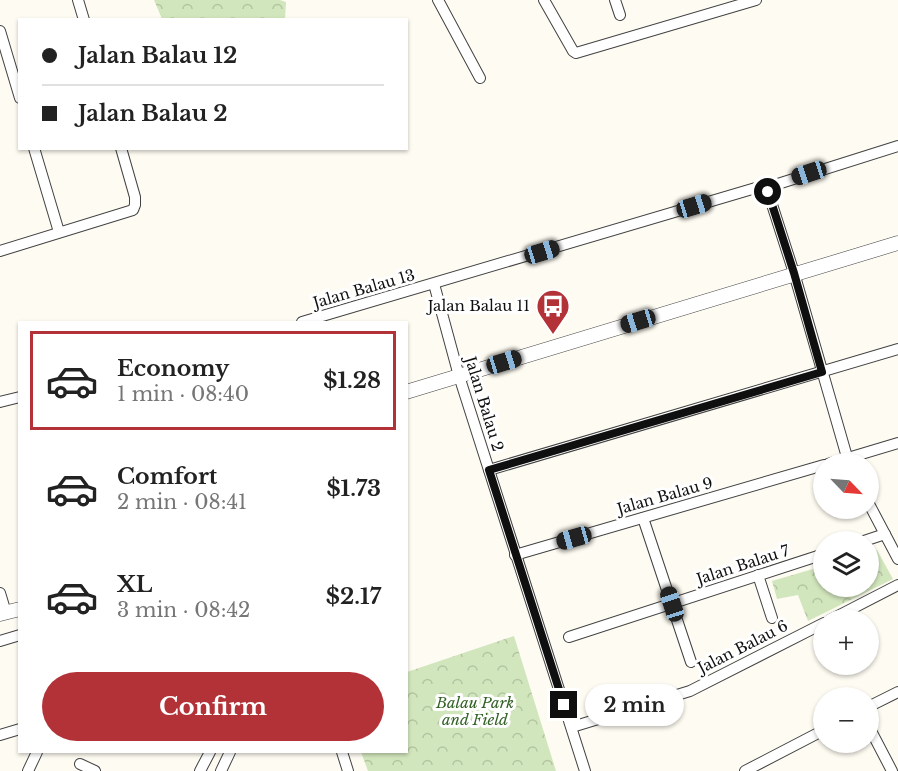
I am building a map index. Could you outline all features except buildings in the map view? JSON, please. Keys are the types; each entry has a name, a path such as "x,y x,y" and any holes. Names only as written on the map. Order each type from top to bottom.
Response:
{"street":[{"path":"78,0 83,18"},
{"path":"438,0 480,78"},
{"path":"544,0 576,53 756,0"},
{"path":"615,0 621,15"},
{"path":"0,31 18,91"},
{"name":"Jalan Balau 13","path":"305,321 759,187 765,188 898,146"},
{"path":"35,150 59,232"},
{"path":"0,251 132,210 135,197 125,150"},
{"path":"765,188 794,273 845,453"},
{"path":"408,391 898,243"},
{"name":"Jalan Balau 2","path":"434,284 459,376 585,771"},
{"path":"489,470 898,349"},
{"path":"0,402 18,398"},
{"name":"Jalan Balau 9","path":"870,453 898,443"},
{"name":"Jalan Balau 9","path":"515,555 813,468"},
{"path":"643,518 691,662"},
{"path":"877,519 898,559"},
{"path":"879,536 885,534"},
{"name":"Jalan Balau 7","path":"569,637 813,558"},
{"path":"758,575 772,618"},
{"path":"851,609 898,585"},
{"path":"0,593 8,612"},
{"name":"Jalan Balau 6","path":"572,727 690,691 813,629"},
{"path":"0,641 18,636"},
{"path":"879,702 898,692"},
{"path":"0,735 18,730"},
{"path":"745,771 813,736"},
{"path":"879,746 892,771"},
{"path":"28,771 37,753"},
{"path":"200,771 209,753"},
{"path":"221,771 230,753"},
{"path":"342,753 348,771"},
{"path":"80,764 95,771"}],"green space":[{"path":"154,0 280,0 286,2 285,18 162,18"},
{"path":"879,554 893,579 879,586"},
{"path":"813,569 813,597 857,597 832,609 813,609 813,619 808,621 798,595 777,599 772,581"},
{"name":"Balau Park and Field","path":"514,636 556,771 368,771 361,753 408,753 408,672"}],"place":[{"name":"Jalan Balau 11","path":"553,335"}],"route":[{"path":"564,705 489,470 822,372 768,192"}]}
